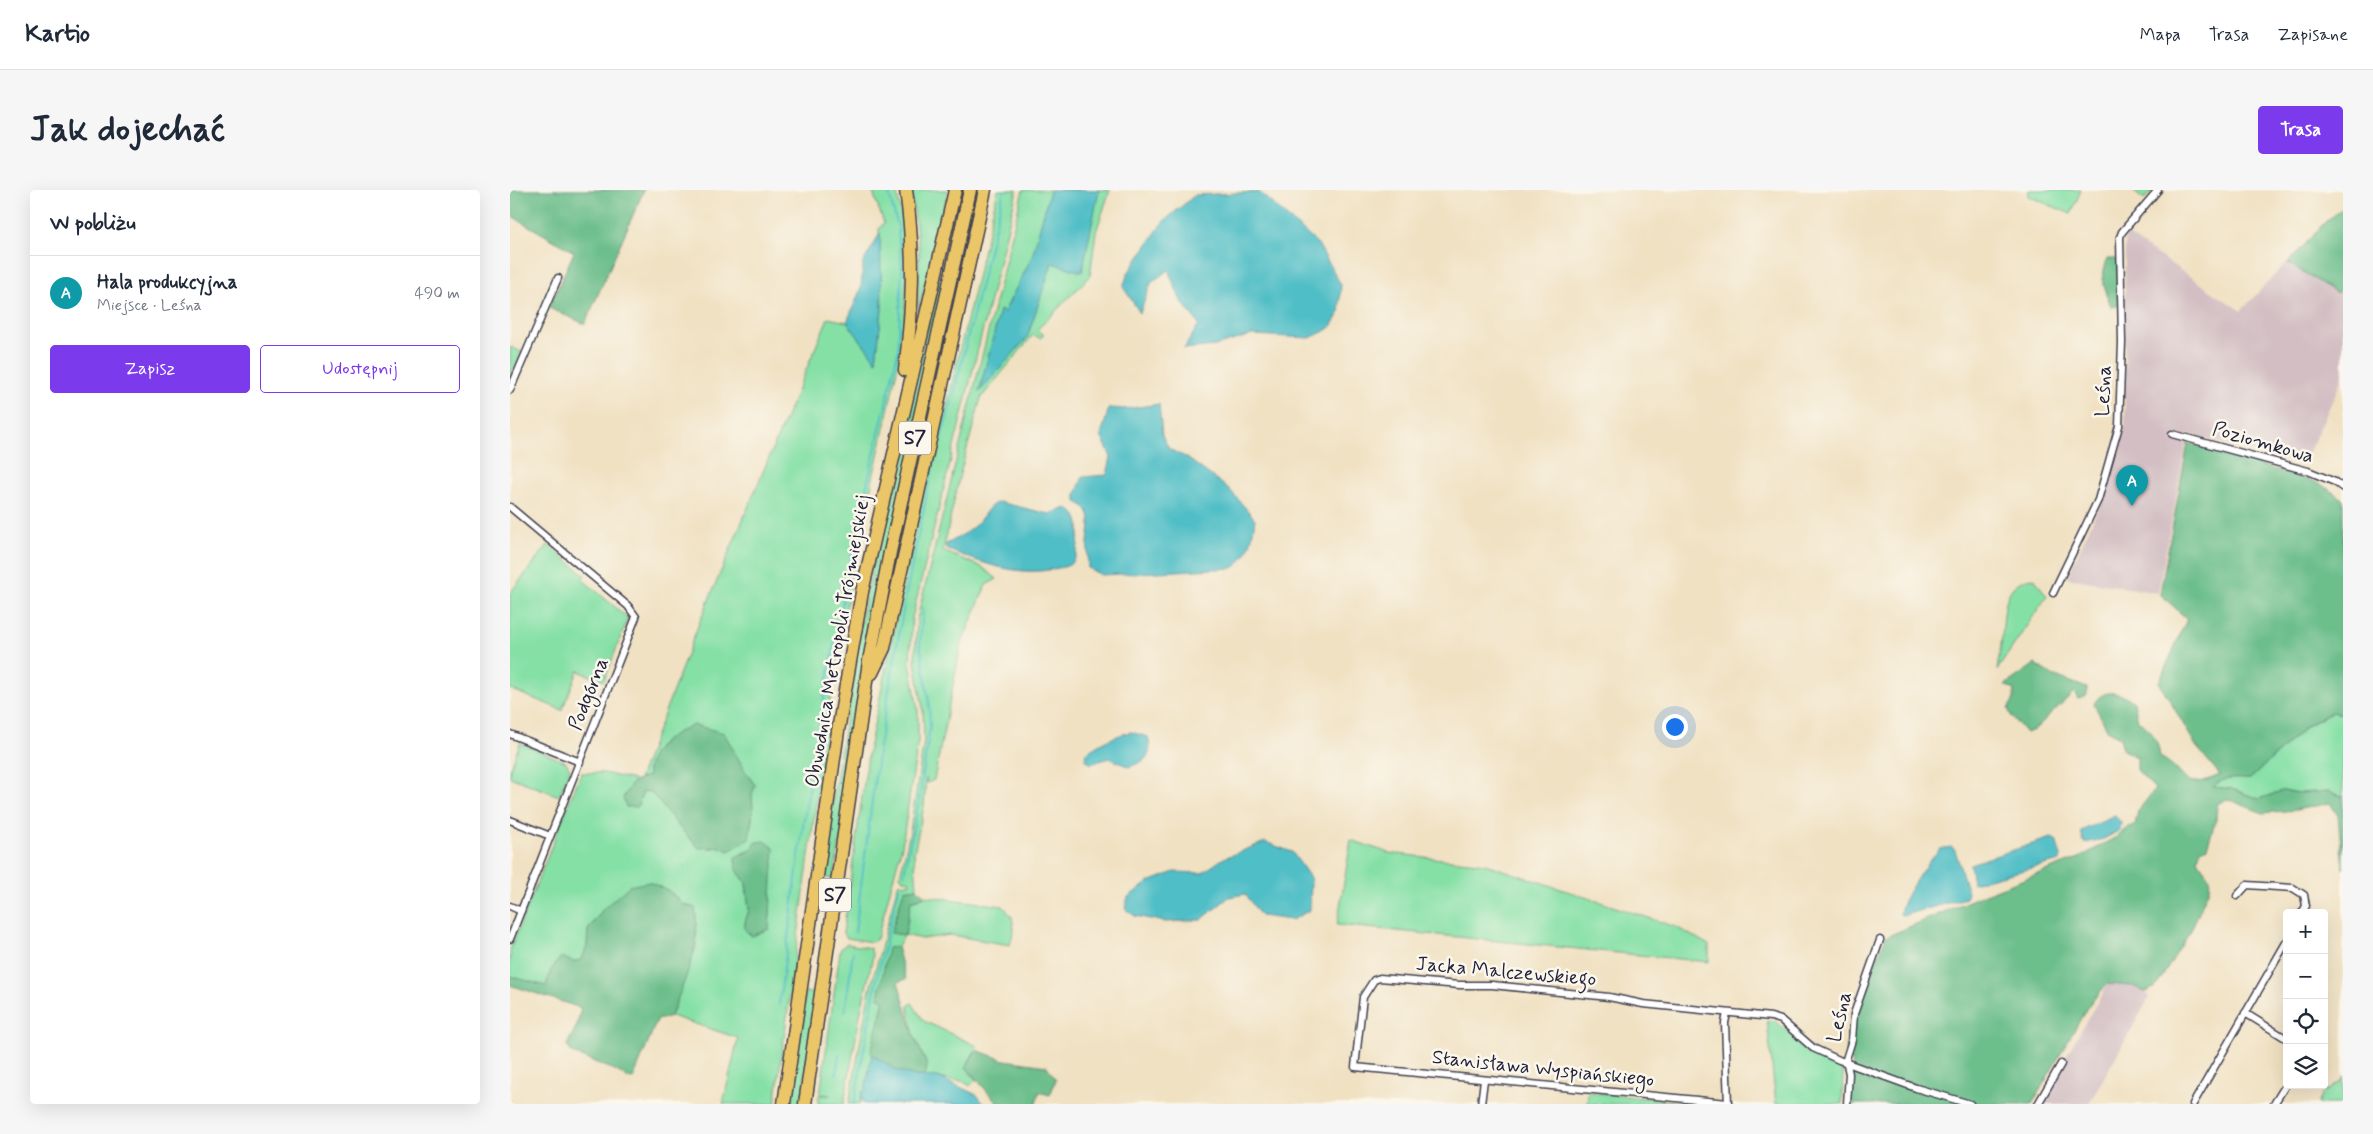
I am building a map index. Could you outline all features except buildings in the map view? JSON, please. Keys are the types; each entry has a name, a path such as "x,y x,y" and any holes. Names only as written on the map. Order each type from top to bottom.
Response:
{"highway":[{"path":"900,190 910,222"},
{"path":"895,442 914,284 906,190"},
{"name":"Obwodnica Metropolii Trójmiejskiej","path":"784,1104 848,668 864,583 895,442 955,190"},
{"name":"Obwodnica Metropolii Trójmiejskiej","path":"805,1104 865,686 890,552 970,190"},
{"path":"865,686 884,648 985,190"}],"street":[{"name":"Leśna","path":"2052,593 2098,500 2119,426 2122,342 2120,237 2122,232 2158,190"},
{"path":"510,390 558,278"},
{"name":"Poziomkowa","path":"2172,434 2308,471 2335,482 2343,488"},
{"name":"Podgórna","path":"510,507 628,606 636,617 510,939"},
{"path":"510,734 580,762"},
{"path":"510,820 550,836"},
{"path":"2238,896 2247,885 2293,888 2304,895 2306,906 2304,909"},
{"path":"510,906 521,911"},
{"name":"Leśna","path":"1847,1104 1849,1074 1847,1062 1854,1014 1880,940"},
{"path":"2193,1104 2283,948"},
{"name":"Jacka Malczewskiego","path":"1355,1067 1363,997 1374,980 1380,978 1459,985 1492,985 1609,997 1643,1004 1727,1013"},
{"path":"1728,1103 1725,1023 1727,1013 1771,1017 1781,1020 1813,1048 1916,1088 1970,1104"},
{"path":"2245,1013 2283,1037"},
{"path":"2038,1104 2061,1064"},
{"name":"Stanisława Wyspiańskiego","path":"1355,1067 1728,1103"},
{"path":"1480,1104 1484,1080"},
{"path":"2274,1104 2283,1089"}],"shaded area":[{"path":"2125,233 2241,311 2300,248 2343,295 2343,377 2303,465 2188,434 2158,593 2067,578 2101,502 2125,427"},
{"path":"2108,984 2133,986 2145,992 2149,998 2089,1104 2038,1104"}],"green space":[{"path":"510,190 644,190 585,324 549,308 574,252 510,215"},
{"path":"872,190 896,190 905,229 908,256 903,343 855,559 833,680 775,1104 723,1104 738,1038 671,1016 696,947 695,908 683,904 669,891 649,882 604,908 588,930 587,946 582,959 551,970 546,987 510,976 510,950 581,773 604,773 634,780 623,798 637,807 643,792 650,791 709,849 719,847 752,821 751,795 755,785 747,774 667,741 658,747 649,776 639,779 700,621 828,318 847,322 876,360 882,309 879,229 884,223","holes":["750,851 772,866 769,929 752,936 745,930 745,922 749,910 742,853"]},
{"path":"911,190 948,190 918,312 919,248"},
{"path":"959,190 965,190 833,879 821,877 863,609"},
{"path":"976,190 982,190 878,646 892,573"},
{"path":"998,190 1017,190 912,618 910,662 918,710 918,741 902,846 877,939 872,942 847,938 843,933 868,754 928,469 947,404"},
{"path":"1023,190 1110,190 1096,232 1090,276 1037,330 1044,335 1040,338 1033,335 981,398 960,474 943,551 982,567 997,579 986,585 961,645 934,780 927,783 926,778 924,806 914,853 917,888 904,890 891,933 905,935 897,947 888,949 884,999 865,1091 862,1092 860,1104 849,1104 869,994 896,891 899,883 909,884 910,881 903,879 900,875 910,832 924,741 923,710 915,662 917,619"},
{"path":"2029,190 2081,190 2071,214 2028,196"},
{"path":"2132,190 2153,190 2144,200"},
{"path":"2343,208 2343,287 2337,293 2288,263 2327,220"},
{"path":"2107,259 2118,259 2118,306 2111,307 2102,279"},
{"path":"510,347 522,352 510,378"},
{"path":"2188,443 2319,483 2343,499 2343,714 2332,712 2307,725 2250,779 2221,781 2213,787 2232,789 2259,799 2282,791 2302,793 2329,791 2343,797 2343,869 2338,816 2330,803 2296,810 2263,813 2227,799 2217,804 2216,820 2207,847 2201,850 2197,860 2210,878 2209,889 2191,930 2156,987 2145,992 2133,986 2107,984 2088,1006 2032,1104 1850,1104 1849,1083 1853,1061 1846,1060 1850,1028 1854,1012 1886,937 1985,894 2079,858 2116,837 2128,827 2135,825 2138,811 2155,789 2137,770 2137,757 2123,750 2120,737 2108,731 2094,704 2102,695 2107,693 2118,694 2134,702 2138,721 2154,736 2160,757 2170,763 2186,779 2198,782 2220,775 2196,746 2159,682 2187,619 2160,594"},
{"path":"548,545 585,575 582,579 628,618 604,681 578,671 562,710 510,689 510,593"},
{"path":"2034,578 2047,596 1997,670 2008,595 2017,584"},
{"path":"2035,664 2050,674 2087,688 2087,695 2078,699 2074,692 2034,730 2026,733 2012,717 2008,709 2014,699 2014,690 2005,685"},
{"path":"2333,712 2343,714 2343,797 2329,791 2302,793 2282,791 2259,799 2232,789 2212,787 2216,783 2225,780 2250,779 2307,726"},
{"path":"694,725 724,733 755,785 752,795 753,810 749,839 729,851 719,847 699,848 650,791 643,792 637,807 626,807 623,798 633,783 648,776 651,758 662,744 678,732"},
{"path":"520,743 566,762 570,769 559,796 510,777 510,769"},
{"path":"1351,840 1389,853 1485,864 1676,927 1709,945 1709,962 1337,925"},
{"path":"765,841 774,848 769,929 752,936 745,930 745,922 749,910 746,883 736,869 735,857 750,851 757,842"},
{"path":"649,882 669,891 683,904 695,908 696,936 686,976 671,1016 657,1020 633,1079 572,1053 567,1045 577,1025 581,1008 510,985 510,976 546,986 551,970 561,957 574,962 582,959 587,946 588,930 604,908 629,886"},
{"path":"917,888 925,896 911,901 905,935 891,933 904,890"},
{"path":"925,896 1003,906 1012,917 1014,929 1010,945 950,935 922,939 905,935 911,901"},
{"path":"847,944 870,948 873,956 844,1104 818,1104 819,1095 830,1095 820,1094 840,951"},
{"path":"897,947 906,979 898,982 914,1036 927,1065 925,1077 895,1070 881,1062 871,1052 884,1000 878,997 888,948"},
{"path":"805,992 817,994 801,1104 789,1104"},
{"path":"912,1003 924,1021 977,1046 966,1067 976,1080 970,1086 962,1081 925,1077 927,1065 914,1036 908,1006"},
{"path":"1767,1020 1775,1021 1804,1044 1837,1064 1843,1072 1842,1104 1776,1104"},
{"path":"976,1050 1004,1060 1047,1066 1056,1080 1050,1095 1039,1092 1036,1104 998,1104 966,1067"},
{"path":"2343,1080 2343,1104 2318,1104 2322,1094"},
{"path":"1588,1092 1690,1103 1690,1104 1587,1104"}],"water":[{"path":"1050,190 1099,190 1082,272 1052,263 1027,338 979,392 1000,310 1004,312 1032,257"},
{"path":"1259,192 1318,244 1341,285 1339,314 1329,329 1310,338 1252,335 1215,346 1184,349 1199,324 1181,301 1168,270 1151,283 1140,313 1123,287 1128,273 1163,222 1195,195"},
{"path":"880,233 882,309 876,361 847,322 861,288 863,263"},
{"path":"1159,404 1162,435 1169,449 1187,458 1229,489 1255,519 1247,552 1233,568 1101,575 1088,568 1090,520 1086,510 1076,502 1076,494 1083,477 1107,475 1111,457 1101,435 1109,408 1125,409"},
{"path":"999,502 1049,514 1067,508 1071,510 1076,516 1079,526 1077,551 1072,562 1065,567 1043,571 1015,570 987,564 946,549 946,544 968,531 990,507"},
{"path":"1131,732 1148,737 1150,749 1144,760 1129,767 1109,758 1091,764 1086,760 1086,754 1095,747 1114,737"},
{"path":"2115,816 2121,822 2120,830 2104,839 2084,843 2081,831"},
{"path":"2051,838 2056,840 2061,856 2060,861 1973,883 1970,864"},
{"path":"1265,842 1292,852 1311,879 1310,910 1292,920 1261,916 1245,894 1229,897 1201,920 1166,922 1135,916 1125,909 1128,897 1149,882 1174,872 1202,873 1224,858"},
{"path":"1951,847 1955,850 1968,893 1966,898 1904,915 1900,914 1910,890 1929,862 1939,850"},
{"path":"872,1054 896,1070 915,1076 938,1077 977,1095 984,1104 865,1104 861,1099 862,1092 865,1091"}],"waterway":[{"path":"779,1005 803,826 824,698 856,532 898,352 902,271 898,227 888,190"},
{"path":"855,932 879,747 906,594 932,469 954,393 1004,190"},
{"path":"904,874 919,801 930,727 929,703 920,644 923,608"},
{"path":"854,1104 877,978 899,888"},
{"path":"845,1012 853,952"},
{"path":"836,1074 839,1054"}],"place":[{"name":"Hala produkcyjna","path":"2132,506"}]}
